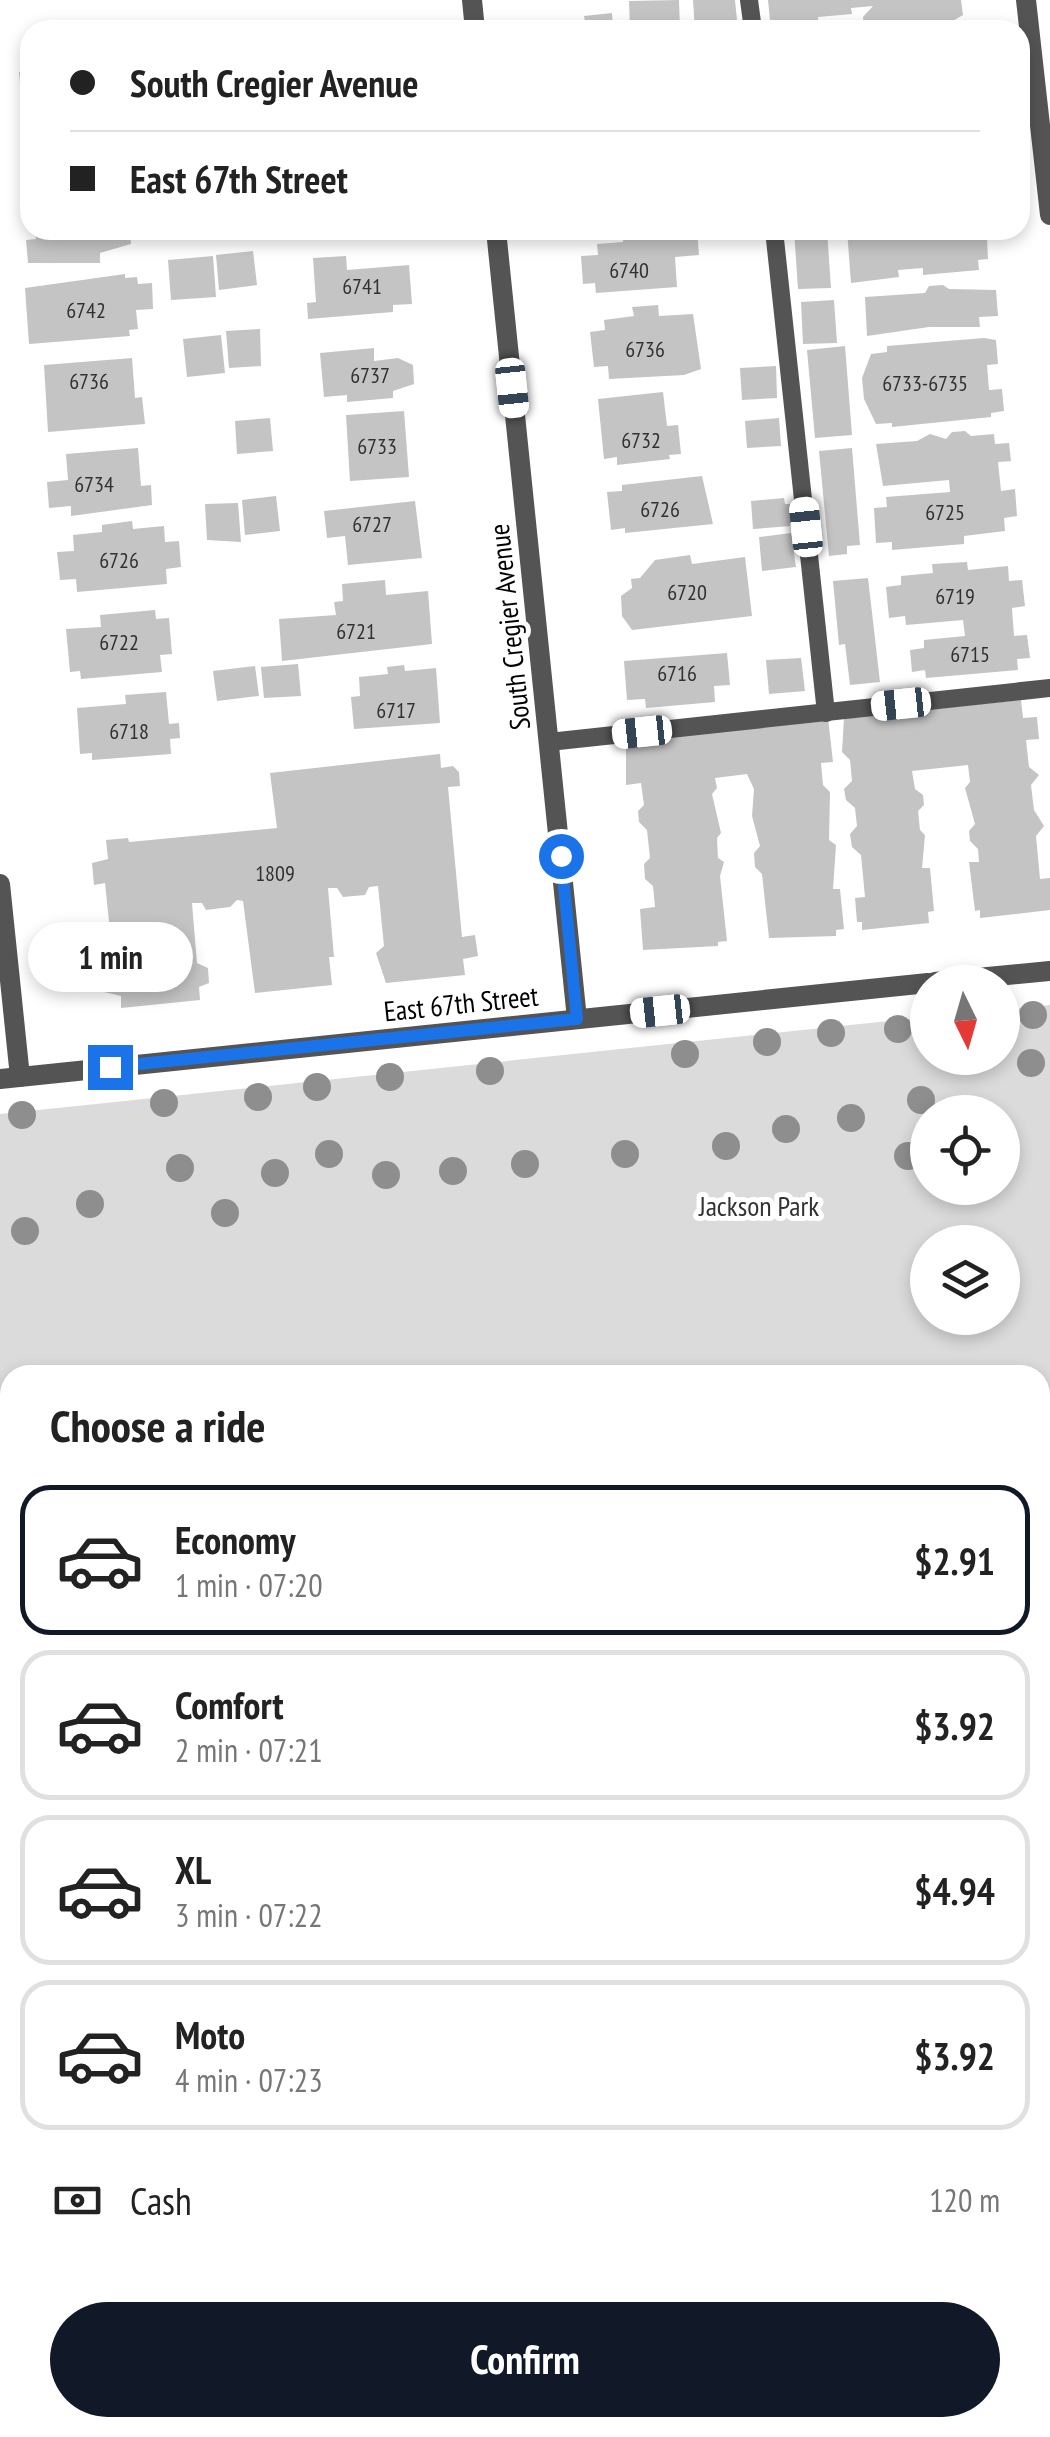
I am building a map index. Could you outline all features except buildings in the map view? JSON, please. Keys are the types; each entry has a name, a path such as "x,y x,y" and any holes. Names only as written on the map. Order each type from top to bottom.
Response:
{"street":[{"path":"1030,36 1050,215"},
{"name":"South Cregier Avenue","path":"497,240 577,1019"},
{"path":"0,884 10,1078"},
{"name":"East 67th Street","path":"1020,973 1050,970"},
{"name":"East 67th Street","path":"10,1078 910,985"}],"lane":[{"path":"775,240 826,712"},
{"path":"549,742 1050,688"}],"green space":[{"name":"Jackson Park","path":"1050,1005 1050,1365 0,1365 0,1114 910,1019 910,1075 1020,1075 1020,1008"}],"route":[{"path":"110,1067 577,1019 561,856"}]}
